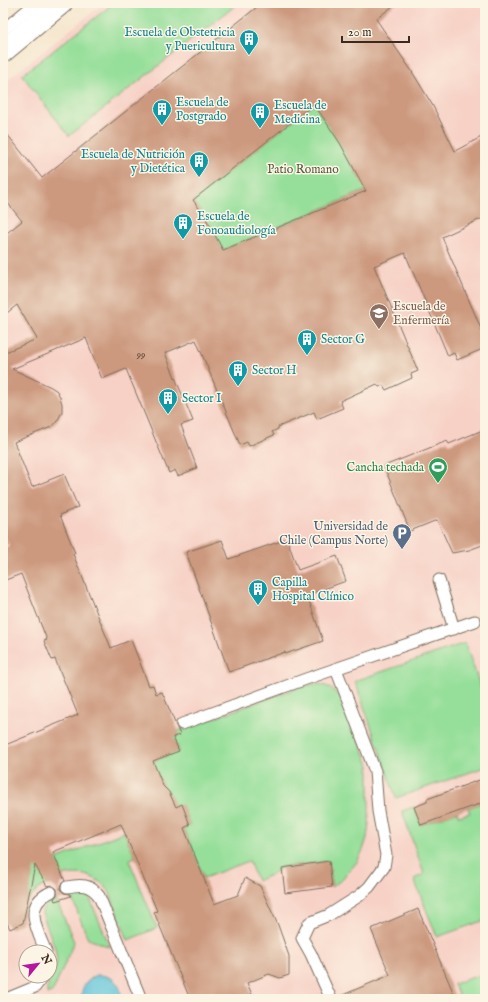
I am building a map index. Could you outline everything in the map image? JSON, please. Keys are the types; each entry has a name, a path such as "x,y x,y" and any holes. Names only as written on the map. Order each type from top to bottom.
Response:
{"main road":[{"path":"3,51 61,3"}],"lane":[{"path":"3,30 36,3"},
{"path":"439,580 454,629"},
{"path":"182,724 475,621"},
{"path":"330,999 311,954 302,938 309,923 329,915 347,904 369,886 384,867 386,855 378,811 374,771 336,669"},
{"path":"67,887 81,884 88,886 99,896 141,999"},
{"path":"43,944 33,915 36,904 39,900 51,892"},
{"path":"6,999 38,984"}],"shaded area":[{"path":"104,3 485,3 485,999 3,999 3,83"}],"green space":[{"path":"114,3 234,3 236,5 69,136 22,75"},
{"name":"Patio Romano","path":"314,104 340,143 359,178 374,187 223,250 204,215 193,200"},
{"path":"465,643 485,699 485,767 396,798 355,681"},
{"path":"315,684 330,688 342,699 369,765 369,824 367,838 357,862 341,880 332,887 329,861 282,867 273,874 257,881 249,861 204,878 184,828 190,825 182,805 175,807 169,792 165,790 152,762 179,751 174,738 179,735 178,731 300,687"},
{"path":"485,802 485,920 437,937 414,879 424,874 402,811 414,807 421,825 457,812 459,816 470,813 468,808"},
{"path":"124,832 135,857 129,860 157,928 128,940 109,891 94,878 89,876 77,874 63,876 56,859"},
{"path":"40,865 48,883 35,893 25,906 9,877"},
{"path":"70,893 85,893 90,899 110,947 88,939"},
{"path":"54,899 55,902 57,901 74,942 58,979 58,944 54,944 42,913 44,906"},
{"path":"485,973 485,999 460,999 454,984"},
{"path":"49,984 56,984 53,991 47,994"}],"water":[{"path":"97,975 107,976 118,984 121,999 82,999 83,987 90,979"}],"building":[{"path":"262,3 397,3 376,19 411,70 433,106 455,151 485,135 485,217 442,237 485,338 485,348 457,360 454,353 448,356 405,253 374,266 418,371 411,374 412,378 386,390 383,385 379,387 377,384 340,401 343,408 317,419 314,412 278,427 278,429 272,432 274,435 249,446 247,442 240,445 196,340 165,353 193,421 181,425 197,468 178,476 175,470 169,473 126,369 102,379 86,338 12,369 51,387 57,391 60,397 62,412 55,424 49,428 14,442 32,487 64,474 78,507 60,515 75,553 73,554 111,648 131,640 149,686 153,685 156,694 162,692 180,735 173,737 179,751 153,761 163,786 169,792 176,807 182,804 190,825 184,828 214,904 238,895 245,878 260,886 278,925 289,956 289,975 280,978 269,974 247,983 254,999 190,999 154,912 157,911 121,824 53,852 65,881 61,884 60,889 64,893 70,894 71,896 55,901 54,899 57,895 57,889 51,885 47,886 35,865 23,923 10,929 7,923 3,925 3,746 78,715 55,659 52,660 44,641 47,640 21,574 3,581 3,548 9,546 3,532 3,353 37,339 17,305 3,316 3,236 22,221 3,197 3,129 42,178","holes":["314,104 340,143 366,191 223,250 204,215 193,200"]},
{"name":"Cancha techada","path":"485,429 485,544 469,550 452,553 437,520 410,531 384,466 447,441 449,444"},
{"name":"Capilla Hospital Clínico","path":"287,539 298,570 337,556 346,581 307,595 323,641 285,654 285,652 229,672 186,552 222,540 229,559"},
{"path":"485,778 485,802 421,825 414,807 427,802 427,799"},
{"path":"329,861 332,887 285,893 282,868"},
{"path":"418,909 456,999 338,999 338,997 390,975 371,929"}],"place":[{"name":"Escuela de Obstetricia y Puericultura","path":"249,56"},
{"name":"Escuela de Postgrado","path":"162,126"},
{"name":"Escuela de Medicina","path":"260,129"},
{"name":"Escuela de Nutrición y Dietética","path":"199,178"},
{"name":"Escuela de Fonoaudiología","path":"183,240"},
{"name":"Escuela de Enfermería","path":"379,330"},
{"name":"Sector G","path":"307,356"},
{"name":"Sector H","path":"238,387"},
{"name":"Sector I","path":"168,415"},
{"name":"Cancha techada","path":"438,484"},
{"name":"Universidad de Chile (Campus Norte)","path":"402,550"},
{"name":"Capilla Hospital Clínico","path":"258,606"}]}
